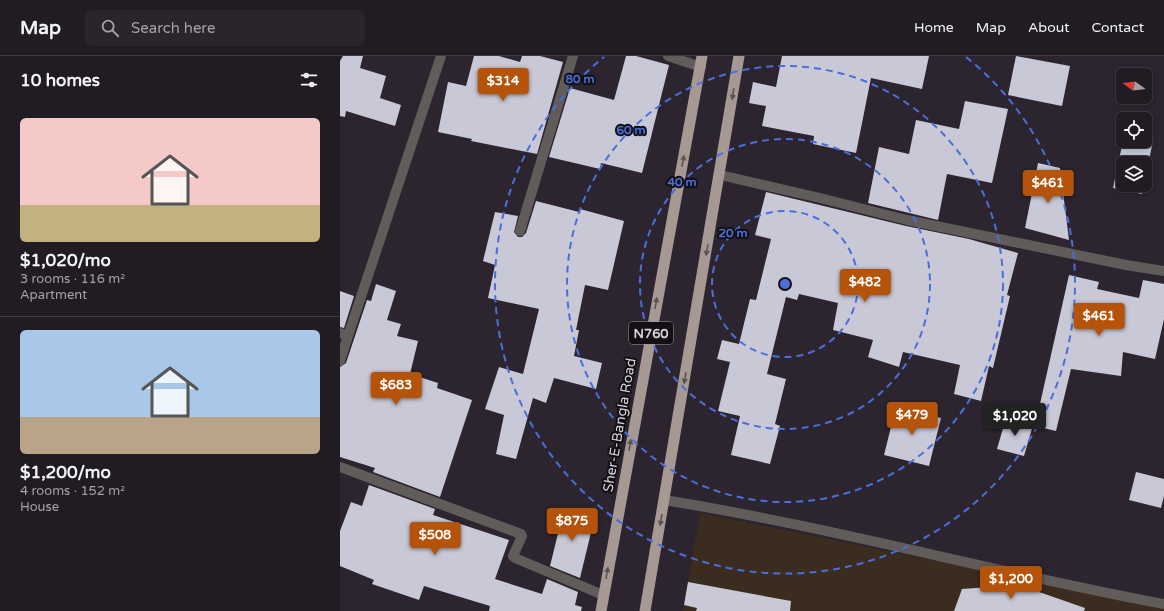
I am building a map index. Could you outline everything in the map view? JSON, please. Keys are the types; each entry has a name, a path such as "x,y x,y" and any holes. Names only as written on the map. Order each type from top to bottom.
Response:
{"highway":[{"name":"N760","path":"645,611 740,56"},
{"name":"Sher-E-Bangla Road","path":"601,611 702,62"}],"street":[{"path":"340,360 344,334 441,56"},
{"path":"520,231 573,56"},
{"path":"668,56 702,62"},
{"path":"720,175 907,220 1126,265 1164,271"},
{"path":"340,467 520,534 522,536 513,556 514,558 603,595"},
{"path":"664,500 703,506 867,540 1164,604"}],"shaded area":[{"path":"700,513 1164,607 1164,611 683,611"}],"building":[{"path":"343,56 363,56 360,68 386,76 380,98 401,105 395,126 346,111 345,117 340,116 340,61"},
{"path":"474,56 499,56 520,62 522,56 540,56 563,62 537,154 471,141 472,139 438,132 448,82 466,86"},
{"path":"626,56 636,56 669,65 642,173 601,163 600,169 549,157 570,88 614,100"},
{"path":"782,56 929,56 922,89 871,78 856,153 813,144 814,136 762,126 766,106 749,103 753,82 776,87"},
{"path":"1016,56 1070,66 1062,106 1008,95"},
{"path":"965,101 1008,109 992,183 947,174 938,220 868,203 879,147 909,154 916,120 959,129"},
{"path":"1122,148 1152,148 1150,156 1120,156"},
{"path":"1038,163 1060,168 1069,240 1025,228"},
{"path":"1116,174 1116,189 1113,188"},
{"path":"766,192 906,226 969,239 1018,253 1007,295 1010,296 993,368 989,366 981,401 954,394 960,365 903,352 899,367 868,357 873,340 833,330 838,303 799,294 797,300 786,297 767,374 786,379 775,424 780,426 770,464 731,455 740,416 718,411 730,362 717,359 722,340 739,344 750,299 756,300 771,239 755,235"},
{"path":"1132,192 1142,192 1142,194"},
{"path":"536,201 579,212 580,209 624,221 608,290 585,285 576,330 579,330 574,356 602,363 596,389 554,378 546,403 533,398 516,459 496,454 504,415 485,409 499,367 523,374 539,309 488,298 495,265 483,261 495,212 518,216 514,232 518,237 522,237 526,233"},
{"path":"1069,275 1099,282 1097,289 1139,298 1143,280 1164,284 1164,319 1155,359 1123,352 1121,376 1071,369 1056,431 1035,426"},
{"path":"376,284 396,291 387,320 401,324 397,336 418,341 410,374 438,383 437,388 472,400 440,497 373,472 375,468 340,457 340,367 346,363 367,300 371,301"},
{"path":"340,291 354,296 344,328 340,327"},
{"path":"896,407 941,418 929,466 884,455"},
{"path":"1006,418 1033,425 1024,456 997,449"},
{"path":"1136,472 1164,479 1164,496 1161,508 1129,500"},
{"path":"369,485 435,509 433,515 509,540 495,579 542,594 547,579 578,592 575,605 582,607 581,611 489,611 490,606 424,586 419,600 372,584 374,580 340,566 340,531 351,502 362,506"},
{"path":"564,509 595,516 580,578 550,566"},
{"path":"688,582 791,601 790,611 696,611 697,608 684,605"},
{"path":"1019,585 1085,608 1084,611 954,611 962,589"}]}
